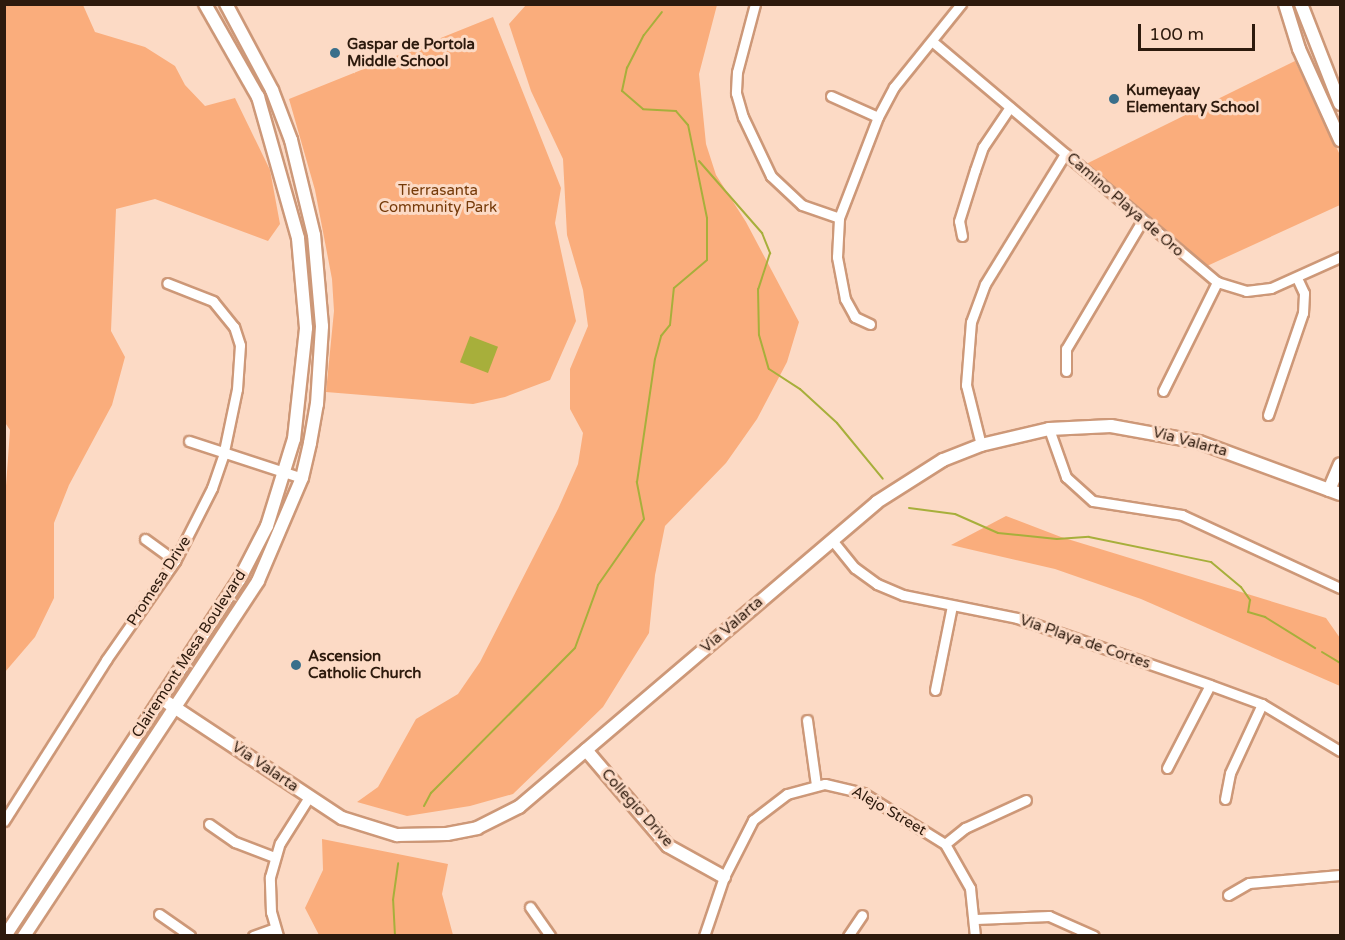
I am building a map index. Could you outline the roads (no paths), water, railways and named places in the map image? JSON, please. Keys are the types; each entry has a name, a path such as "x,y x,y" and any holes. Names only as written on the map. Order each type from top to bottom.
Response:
{"main road":[{"name":"Clairemont Mesa Boulevard","path":"5,936 239,580 267,526 286,473 301,402 305,303 298,238 272,139 258,97 206,4"},
{"name":"Clairemont Mesa Boulevard","path":"24,936 258,581 302,478 317,404 322,326 314,235 291,140 272,90 226,4"},
{"path":"1285,4 1306,62 1341,140"},
{"path":"1301,4 1322,63 1341,104"},
{"path":"1306,62 1322,63"},
{"path":"305,303 310,316 322,326"},
{"name":"Via Valarta","path":"162,699 309,797 361,826 397,835 447,834 477,828 519,807 832,540 906,481 943,460 981,445 1049,429 1111,426 1161,432 1199,442 1335,492"},
{"path":"1335,492 1341,464"},
{"name":"Collegio Drive","path":"586,750 668,846 724,878"}],"street":[{"path":"755,4 737,72 736,93 743,117 771,176 802,205 839,218"},
{"path":"870,324 855,317 845,299 837,257 839,218 878,117 894,87 933,42 961,4"},
{"name":"Camino Playa de Oro","path":"933,42 1142,221 1217,282 1256,291 1297,278 1341,256"},
{"path":"831,96 878,117"},
{"path":"962,236 959,220 977,162 1010,107"},
{"path":"981,445 966,385 971,322 985,284 1065,153"},
{"path":"1066,371 1066,349 1142,221"},
{"path":"1268,415 1303,313 1304,293 1297,278"},
{"path":"1162,392 1217,282"},
{"name":"Promesa Drive","path":"4,821 106,660 175,561 212,488 223,456 237,389 240,345 234,327 213,301 167,283"},
{"path":"1049,429 1066,477 1093,501 1182,514 1341,588"},
{"path":"189,441 223,456 302,478"},
{"path":"145,539 175,561"},
{"name":"Via Playa de Cortes","path":"832,540 855,568 877,584 903,595 1017,618 1210,685 1262,704 1341,751"},
{"path":"936,690 952,606"},
{"path":"1167,768 1210,685"},
{"path":"1225,799 1230,773 1262,704"},
{"path":"807,720 816,785"},
{"name":"Alejo Street","path":"704,936 724,878 746,829 760,812 787,794 816,785 842,786 863,792 945,844 966,875 976,919 975,936"},
{"path":"253,936 277,932 269,892 274,857 309,797"},
{"path":"945,844 965,828 1026,801"},
{"path":"209,824 235,842 274,857"},
{"path":"1227,895 1249,883 1341,875"},
{"path":"530,907 550,936"},
{"path":"159,914 190,936"},
{"path":"848,936 862,915"},
{"path":"976,919 1049,916 1094,936"}],"waterway":[{"path":"424,806 431,793 575,648 598,585 644,519 637,482 655,359 661,336 670,325 674,288 707,260 707,218 688,125 676,111 643,109 622,91 627,68 644,35 662,12"},
{"path":"699,161 762,233 770,253 758,289 759,335 769,369 800,389 837,423 883,479"},
{"path":"909,508 955,514 998,533 1057,539 1089,537 1211,562 1241,587 1250,600 1248,612 1265,617 1315,648"},
{"path":"1322,652 1340,663"},
{"path":"395,936 393,900 398,863"}],"place":[{"name":"Gaspar de Portola Middle School","path":"335,53"},
{"name":"Kumeyaay Elementary School","path":"1114,99"},
{"name":"Ascension Catholic Church","path":"296,665"}],"park label":[{"name":"Tierrasanta Community Park","path":"438,198"}]}
